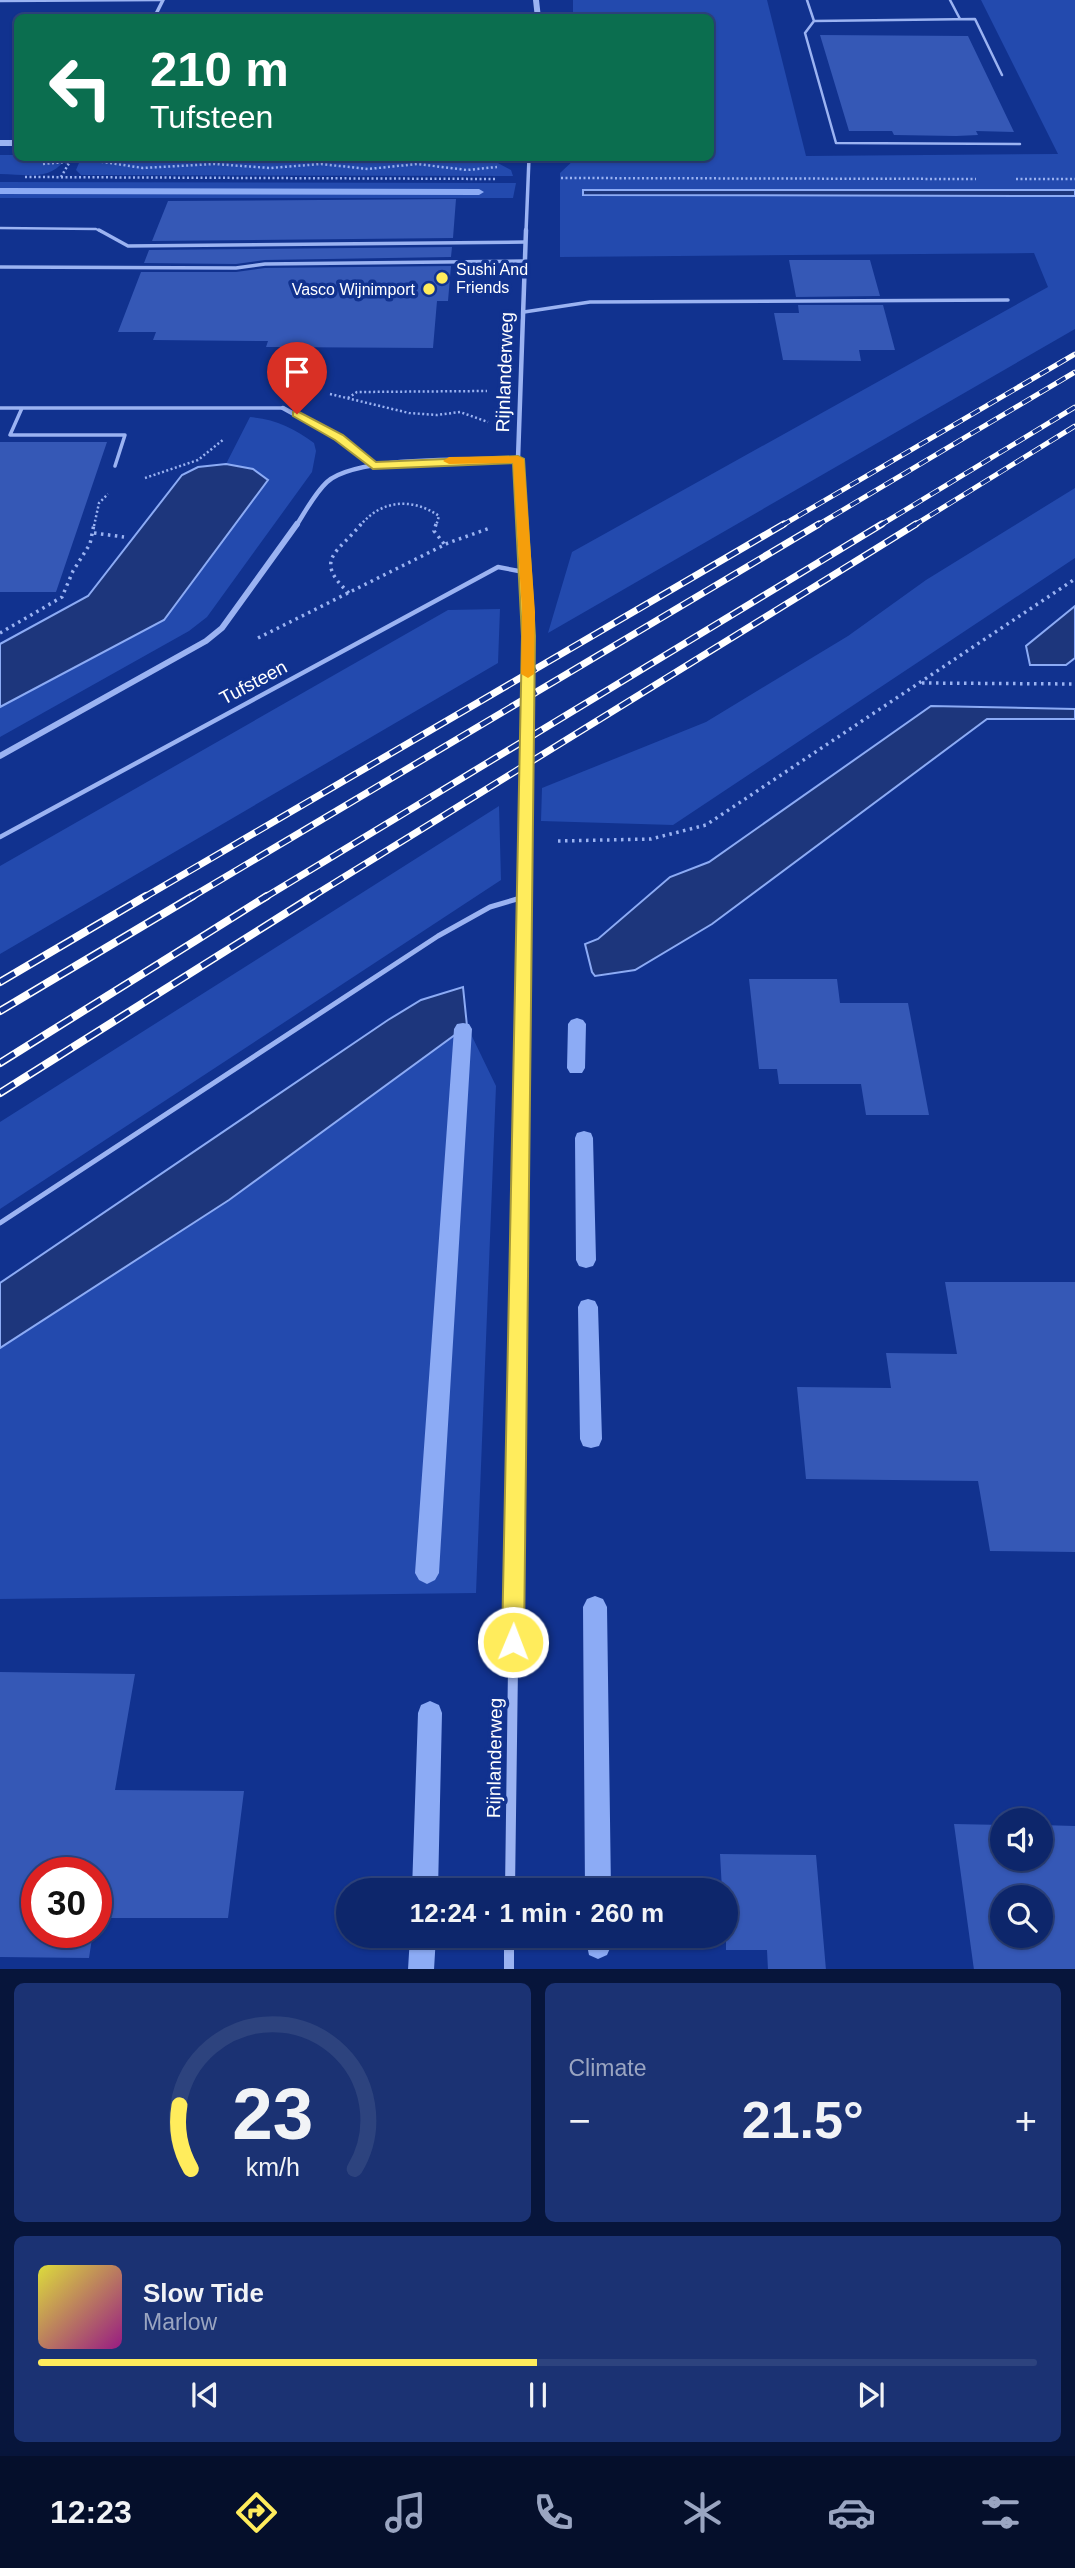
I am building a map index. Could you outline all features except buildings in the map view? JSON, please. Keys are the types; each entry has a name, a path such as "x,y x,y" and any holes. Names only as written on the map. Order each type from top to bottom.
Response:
{"street":[{"name":"Rijnlanderweg","path":"510,1878 528,624 518,459 529,161"},
{"path":"283,408 339,437 373,466"},
{"path":"0,755 206,641 222,628 328,481 345,472 373,466 518,459"},
{"path":"509,1948 509,1969"}],"lane":[{"path":"0,1 163,0"},
{"path":"807,0 814,21"},
{"path":"950,0 960,19"},
{"path":"814,21 975,19 1002,75"},
{"path":"814,21 805,33 836,144 1020,144"},
{"path":"0,228 96,229 128,246 525,242"},
{"path":"0,267 236,268 265,264 525,261"},
{"path":"524,312 590,302 1007,300"},
{"path":"0,408 283,408"},
{"path":"22,408 10,435 125,435 115,466"},
{"name":"Tufsteen","path":"0,837 498,567 524,572"},
{"path":"0,1223 438,936 488,908 524,897"}],"path":[{"path":"39,164 58,161"},
{"path":"61,177 70,161"},
{"path":"104,161 143,168 215,164 271,168 321,164 368,169 417,164 467,170 498,166"},
{"path":"24,177 979,179"},
{"path":"1006,179 1075,179"},
{"path":"348,398 357,392 522,389"},
{"path":"143,479 167,472 206,454 221,443 229,432"},
{"path":"0,633 51,606 62,597 66,583 94,533 99,503 116,490"},
{"path":"349,593 331,573 330,559 336,547 353,534 372,513 398,504 419,504 439,516 434,531 445,545"},
{"name":"Tufsteen","path":"246,644 484,528 522,528"},
{"path":"94,533 124,537"},
{"path":"524,841 642,841 678,837 706,825 1075,579"},
{"path":"921,683 1075,684"}],"shaded area":[{"path":"573,0 767,0 806,156 1058,154 981,0 1075,0 1075,190 583,190 584,195 1075,196 1075,329 548,633 572,552 1048,287 1034,253 560,257 560,173 573,161 714,161 714,14 573,14"},
{"path":"0,155 14,155 14,161 64,161 45,174 0,174"},
{"path":"80,161 494,161 511,170 513,176 81,175 76,170"},
{"path":"0,182 516,183 513,198 0,198"},
{"path":"583,190 1075,190 1075,196 583,195"},
{"path":"250,417 284,425 314,443 316,451 312,472 207,617 189,631 0,737 0,707 164,620 268,480 253,469 226,464"},
{"path":"226,464 253,469 268,480 164,620 0,707 0,644 88,596 182,475 198,467"},
{"path":"1075,488 1075,558 673,825 541,821 542,788 706,722 848,636 926,580"},
{"path":"1075,606 1075,658 1066,665 1030,665 1026,646"},
{"path":"500,609 498,663 0,954 0,866 448,610"},
{"path":"931,706 1075,709 1075,719 987,719 712,924 635,970 595,976 585,944 598,939 670,877 709,862"},
{"path":"499,806 501,880 0,1209 0,1122"},
{"path":"463,987 467,1026 229,1200 0,1348 0,1283 388,1020 421,1000"},
{"path":"467,1026 496,1086 476,1593 0,1599 0,1348 229,1200"}],"waterway":[{"path":"0,191 479,192"},
{"path":"576,1068 577,1024"},
{"path":"427,1573 463,1029"},
{"path":"584,1138 586,1260"},
{"path":"588,1307 591,1439"},
{"path":"595,1607 598,1878"},
{"path":"425,1878 430,1713"},
{"path":"421,1969 422,1948"}],"railway":[{"path":"781,526 1075,354"},
{"path":"816,526 1075,372"},
{"path":"879,526 1075,407"},
{"path":"913,526 1075,426"},
{"path":"143,898 784,524"},
{"path":"190,898 819,524"},
{"path":"264,898 882,524"},
{"path":"310,898 916,524"},
{"path":"0,982 146,896"},
{"path":"0,1011 193,896"},
{"path":"0,1063 267,896"},
{"path":"0,1093 313,896"}],"slow traffic":[{"path":"449,461 518,459 528,612 528,674"}],"place":[{"name":"Sushi And Friends","path":"442,278"},
{"name":"Vasco Wijnimport","path":"429,289"}],"route":[{"path":"297,414 339,437 373,466 429,461 518,459 528,636 513,1642"}]}
